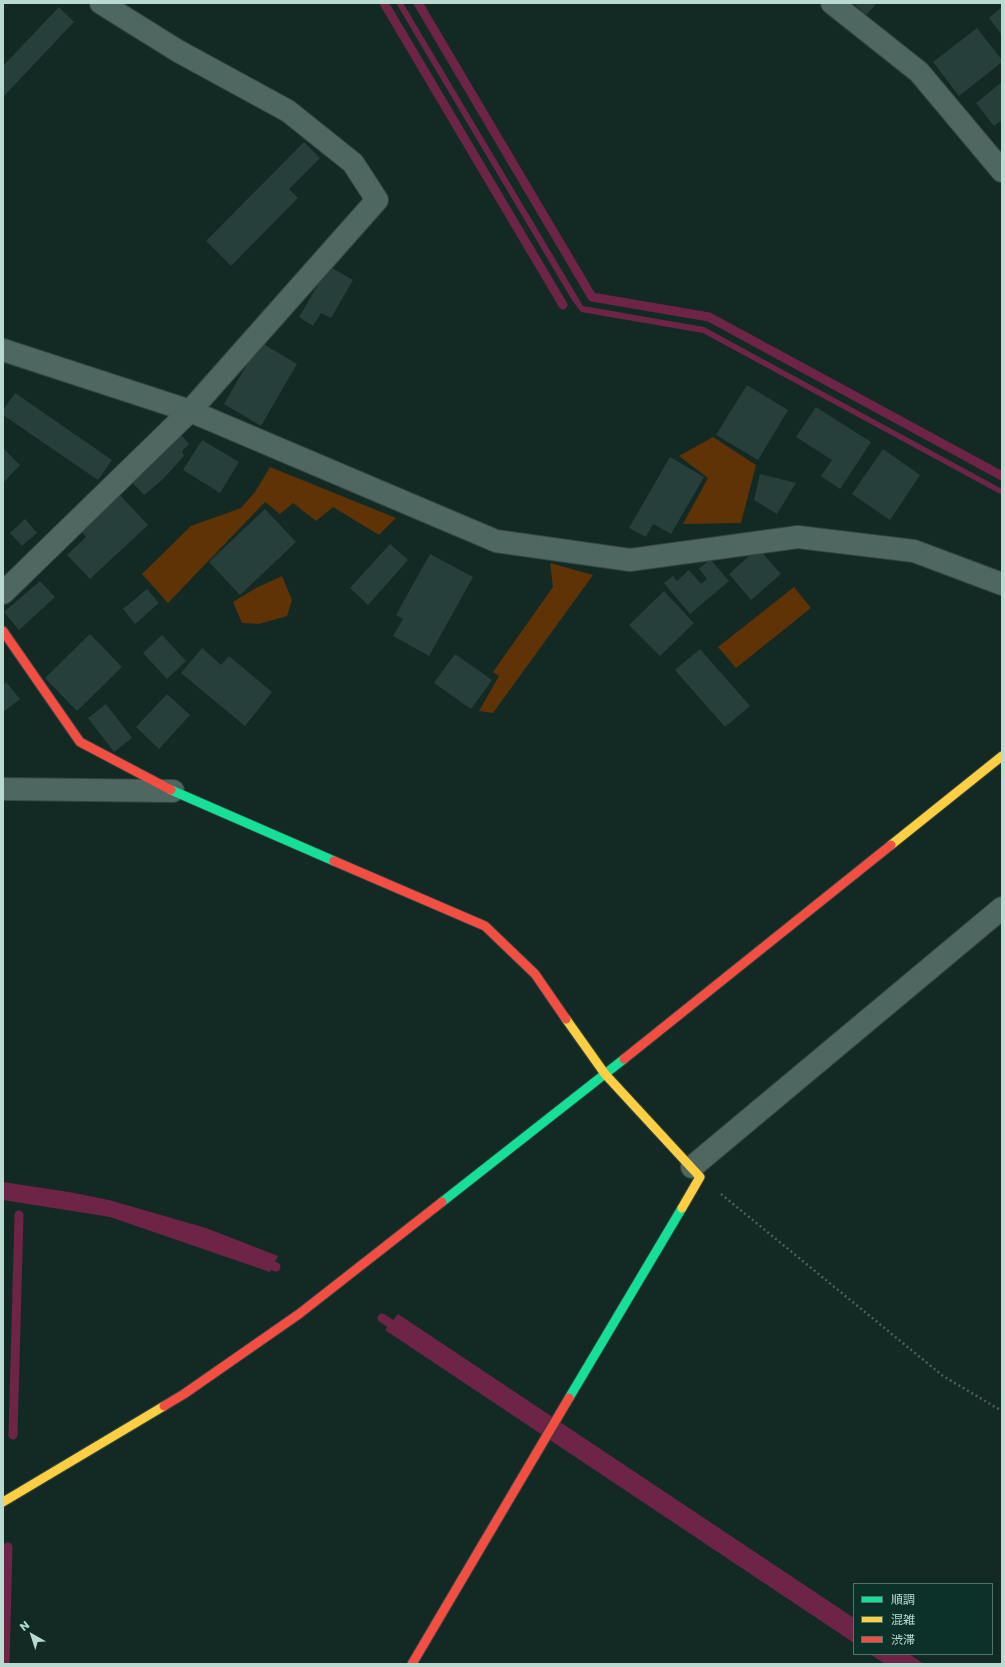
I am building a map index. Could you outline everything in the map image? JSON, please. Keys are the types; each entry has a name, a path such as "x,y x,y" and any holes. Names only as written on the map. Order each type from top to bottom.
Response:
{"street":[{"path":"3,593 190,411 377,200 354,163 288,111 178,51 101,3"},
{"path":"832,3 919,72 1002,171"},
{"path":"3,350 190,411 496,541 630,560 798,537 914,551 1002,584"},
{"path":"3,631 80,742 173,791 485,926 535,974 605,1074 696,1172"},
{"path":"3,1502 184,1394 292,1318 605,1074 1002,756"},
{"path":"3,789 173,791"},
{"path":"412,1664 696,1172 1002,908"}],"path":[{"path":"696,1172 943,1376 1002,1411"}],"shaded area":[{"path":"396,3 403,3 583,306 704,327 1002,489 1002,495 703,333 581,312 572,300"},
{"path":"713,437 756,465 741,523 683,524 708,478 679,456"},
{"path":"270,467 396,518 379,535 333,507 316,521 293,503 280,514 265,502 168,603 142,574 191,526 241,508 255,492"},
{"path":"550,563 593,575 493,713 479,711 499,676 493,672 553,587"},
{"path":"282,576 292,600 287,616 259,624 242,623 233,602 256,588"},
{"path":"794,587 811,608 736,668 718,647"},
{"path":"3,1182 109,1200 206,1228 278,1256 270,1272 110,1217 3,1200"},
{"path":"398,1314 853,1617 853,1642 385,1330"},
{"path":"872,1655 910,1655 924,1664 885,1664"}],"building":[{"path":"853,3 877,3 866,15"},
{"path":"59,7 74,22 3,97 3,66"},
{"path":"1002,7 1002,35 989,18"},
{"path":"977,28 1002,62 959,96 933,62"},
{"path":"1002,82 1002,120 994,126 976,103"},
{"path":"304,142 320,158 289,189 298,198 231,266 206,241"},
{"path":"329,266 353,280 331,318 321,313 313,326 299,317"},
{"path":"260,342 297,364 261,426 224,404"},
{"path":"747,385 788,410 758,460 716,435"},
{"path":"15,393 112,460 98,480 3,415 3,410"},
{"path":"816,407 871,442 840,489 821,476 832,460 796,437"},
{"path":"178,431 189,444 182,451 184,456 163,479 144,495 129,479"},
{"path":"202,440 239,462 220,493 183,470"},
{"path":"3,448 20,465 3,483"},
{"path":"883,449 920,475 890,520 852,494"},
{"path":"670,457 704,477 671,534 653,524 646,537 629,528"},
{"path":"760,474 796,483 777,514 754,500"},
{"path":"118,493 148,525 90,579 67,555 86,537 79,529"},
{"path":"265,509 296,542 240,595 209,562"},
{"path":"25,519 37,533 22,546 10,533"},
{"path":"390,544 408,560 368,605 350,588"},
{"path":"758,548 781,574 751,600 729,574"},
{"path":"430,554 473,577 429,656 393,636 403,619 396,615"},
{"path":"710,559 729,581 690,614 664,583 673,576 677,581 689,570 701,584 707,579 699,569"},
{"path":"40,581 55,597 19,630 4,612"},
{"path":"147,589 159,603 135,624 123,609"},
{"path":"664,591 694,623 660,656 629,625"},
{"path":"90,634 122,667 77,711 45,678"},
{"path":"162,635 186,661 167,679 143,653"},
{"path":"202,648 221,665 229,656 272,692 245,726 181,673"},
{"path":"700,649 750,706 725,727 675,670"},
{"path":"455,654 492,680 471,709 434,683"},
{"path":"6,682 20,699 3,712 3,685"},
{"path":"167,694 190,715 159,749 136,727"},
{"path":"106,704 132,738 114,752 88,718"}],"waterway":[{"path":"384,3 563,305"},
{"path":"418,3 592,297 709,317 1002,476"},
{"path":"13,1435 19,1215"},
{"path":"262,1261 276,1267"},
{"path":"382,1318 400,1330"},
{"path":"5,1664 8,1547"}],"traffic: fast":[{"path":"171,790 334,861"},
{"path":"442,1202 624,1059"},
{"path":"569,1398 682,1208"}],"traffic: slow":[{"path":"891,845 1002,756"},
{"path":"566,1019 605,1074 700,1177 682,1208"},
{"path":"3,1502 164,1406"}],"traffic: jam":[{"path":"3,631 80,742 171,790"},
{"path":"624,1059 891,845"},
{"path":"334,861 485,926 535,974 566,1019"},
{"path":"164,1406 184,1394 299,1314 442,1202"},
{"path":"412,1664 569,1398"}]}
